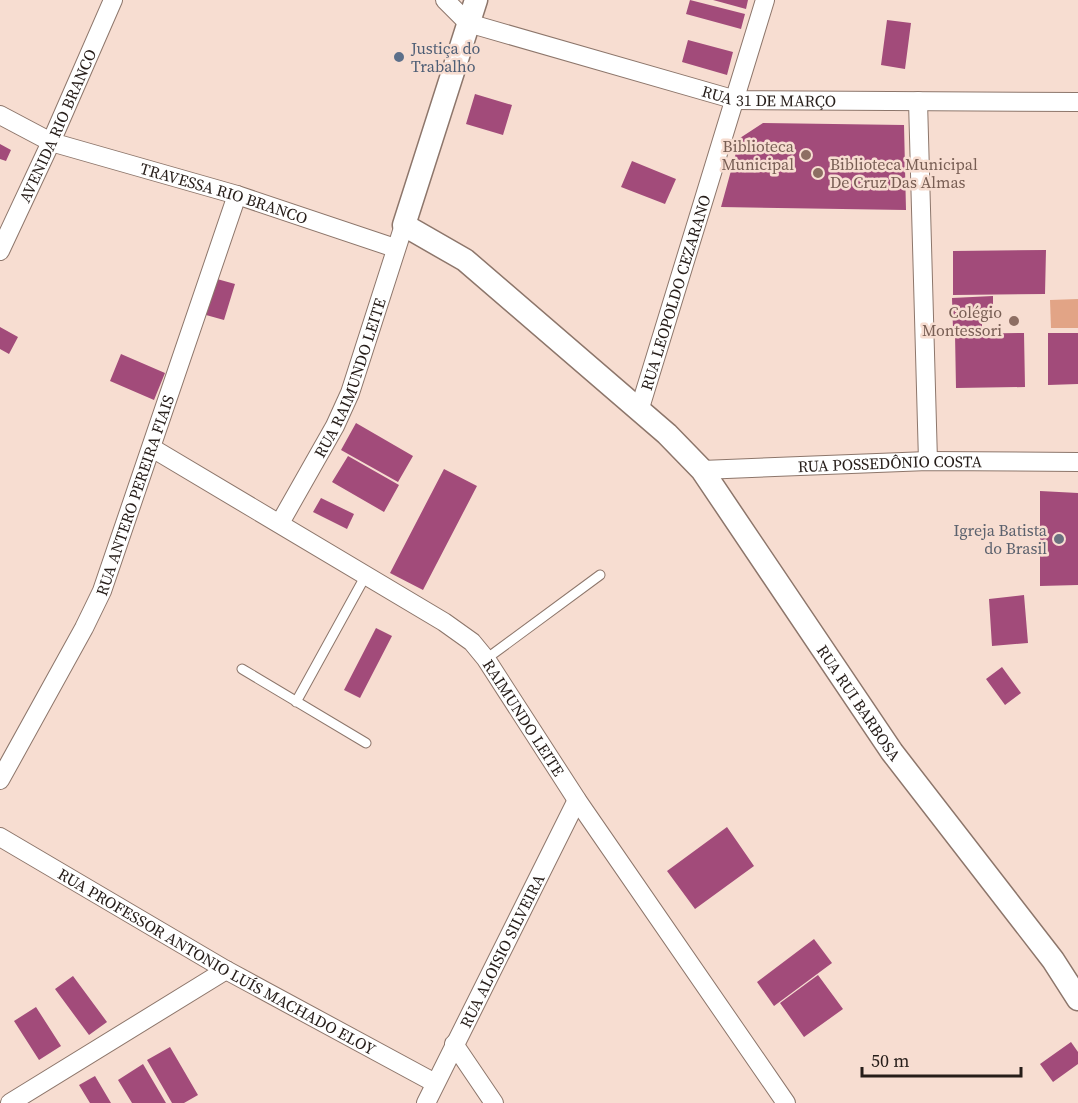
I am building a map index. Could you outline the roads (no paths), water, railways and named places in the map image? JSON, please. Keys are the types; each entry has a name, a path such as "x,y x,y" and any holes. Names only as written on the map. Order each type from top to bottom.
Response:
{"street":[{"name":"AVENIDA RIO BRANCO","path":"0,251 113,0"},
{"path":"445,0 468,23"},
{"path":"404,225 476,0"},
{"name":"RUA LEOPOLDO CEZARANO","path":"639,411 765,0"},
{"name":"RUA 31 DE MARÇO","path":"468,23 736,100 1078,102"},
{"path":"918,100 928,461"},
{"name":"TRAVESSA RIO BRANCO","path":"0,115 51,142 237,195 395,248"},
{"name":"RUA ANTERO PEREIRA FIAIS","path":"0,780 79,638 102,591 237,195"},
{"name":"RUA RAIMUNDO LEITE","path":"280,523 335,426 350,393 404,225"},
{"name":"RUA RUI BARBOSA","path":"404,225 465,260 639,411 702,470 892,752 1053,960 1078,999"},
{"name":"RAIMUNDO LEITE","path":"152,448 444,621 472,642 486,659 577,800 786,1103"},
{"name":"RUA POSSEDÔNIO COSTA","path":"702,470 928,461 1078,462"},
{"name":"RUA ALOISIO SILVEIRA","path":"426,1103 577,800"},
{"name":"RUA PROFESSOR ANTONIO LUÍS MACHADO ELOY","path":"0,837 226,970 435,1083"},
{"path":"9,1103 226,970"},
{"path":"454,1044 486,1100"}],"lane":[{"path":"296,702 366,574"},
{"path":"486,659 600,575"},
{"path":"242,669 366,743"}],"place":[{"name":"Justiça do Trabalho","path":"399,57"},
{"name":"Biblioteca Municipal","path":"806,155"},
{"name":"Biblioteca Municipal De Cruz Das Almas","path":"818,173"},
{"name":"Colégio Montessori","path":"1014,321"},
{"name":"Igreja Batista do Brasil","path":"1059,539"}]}
